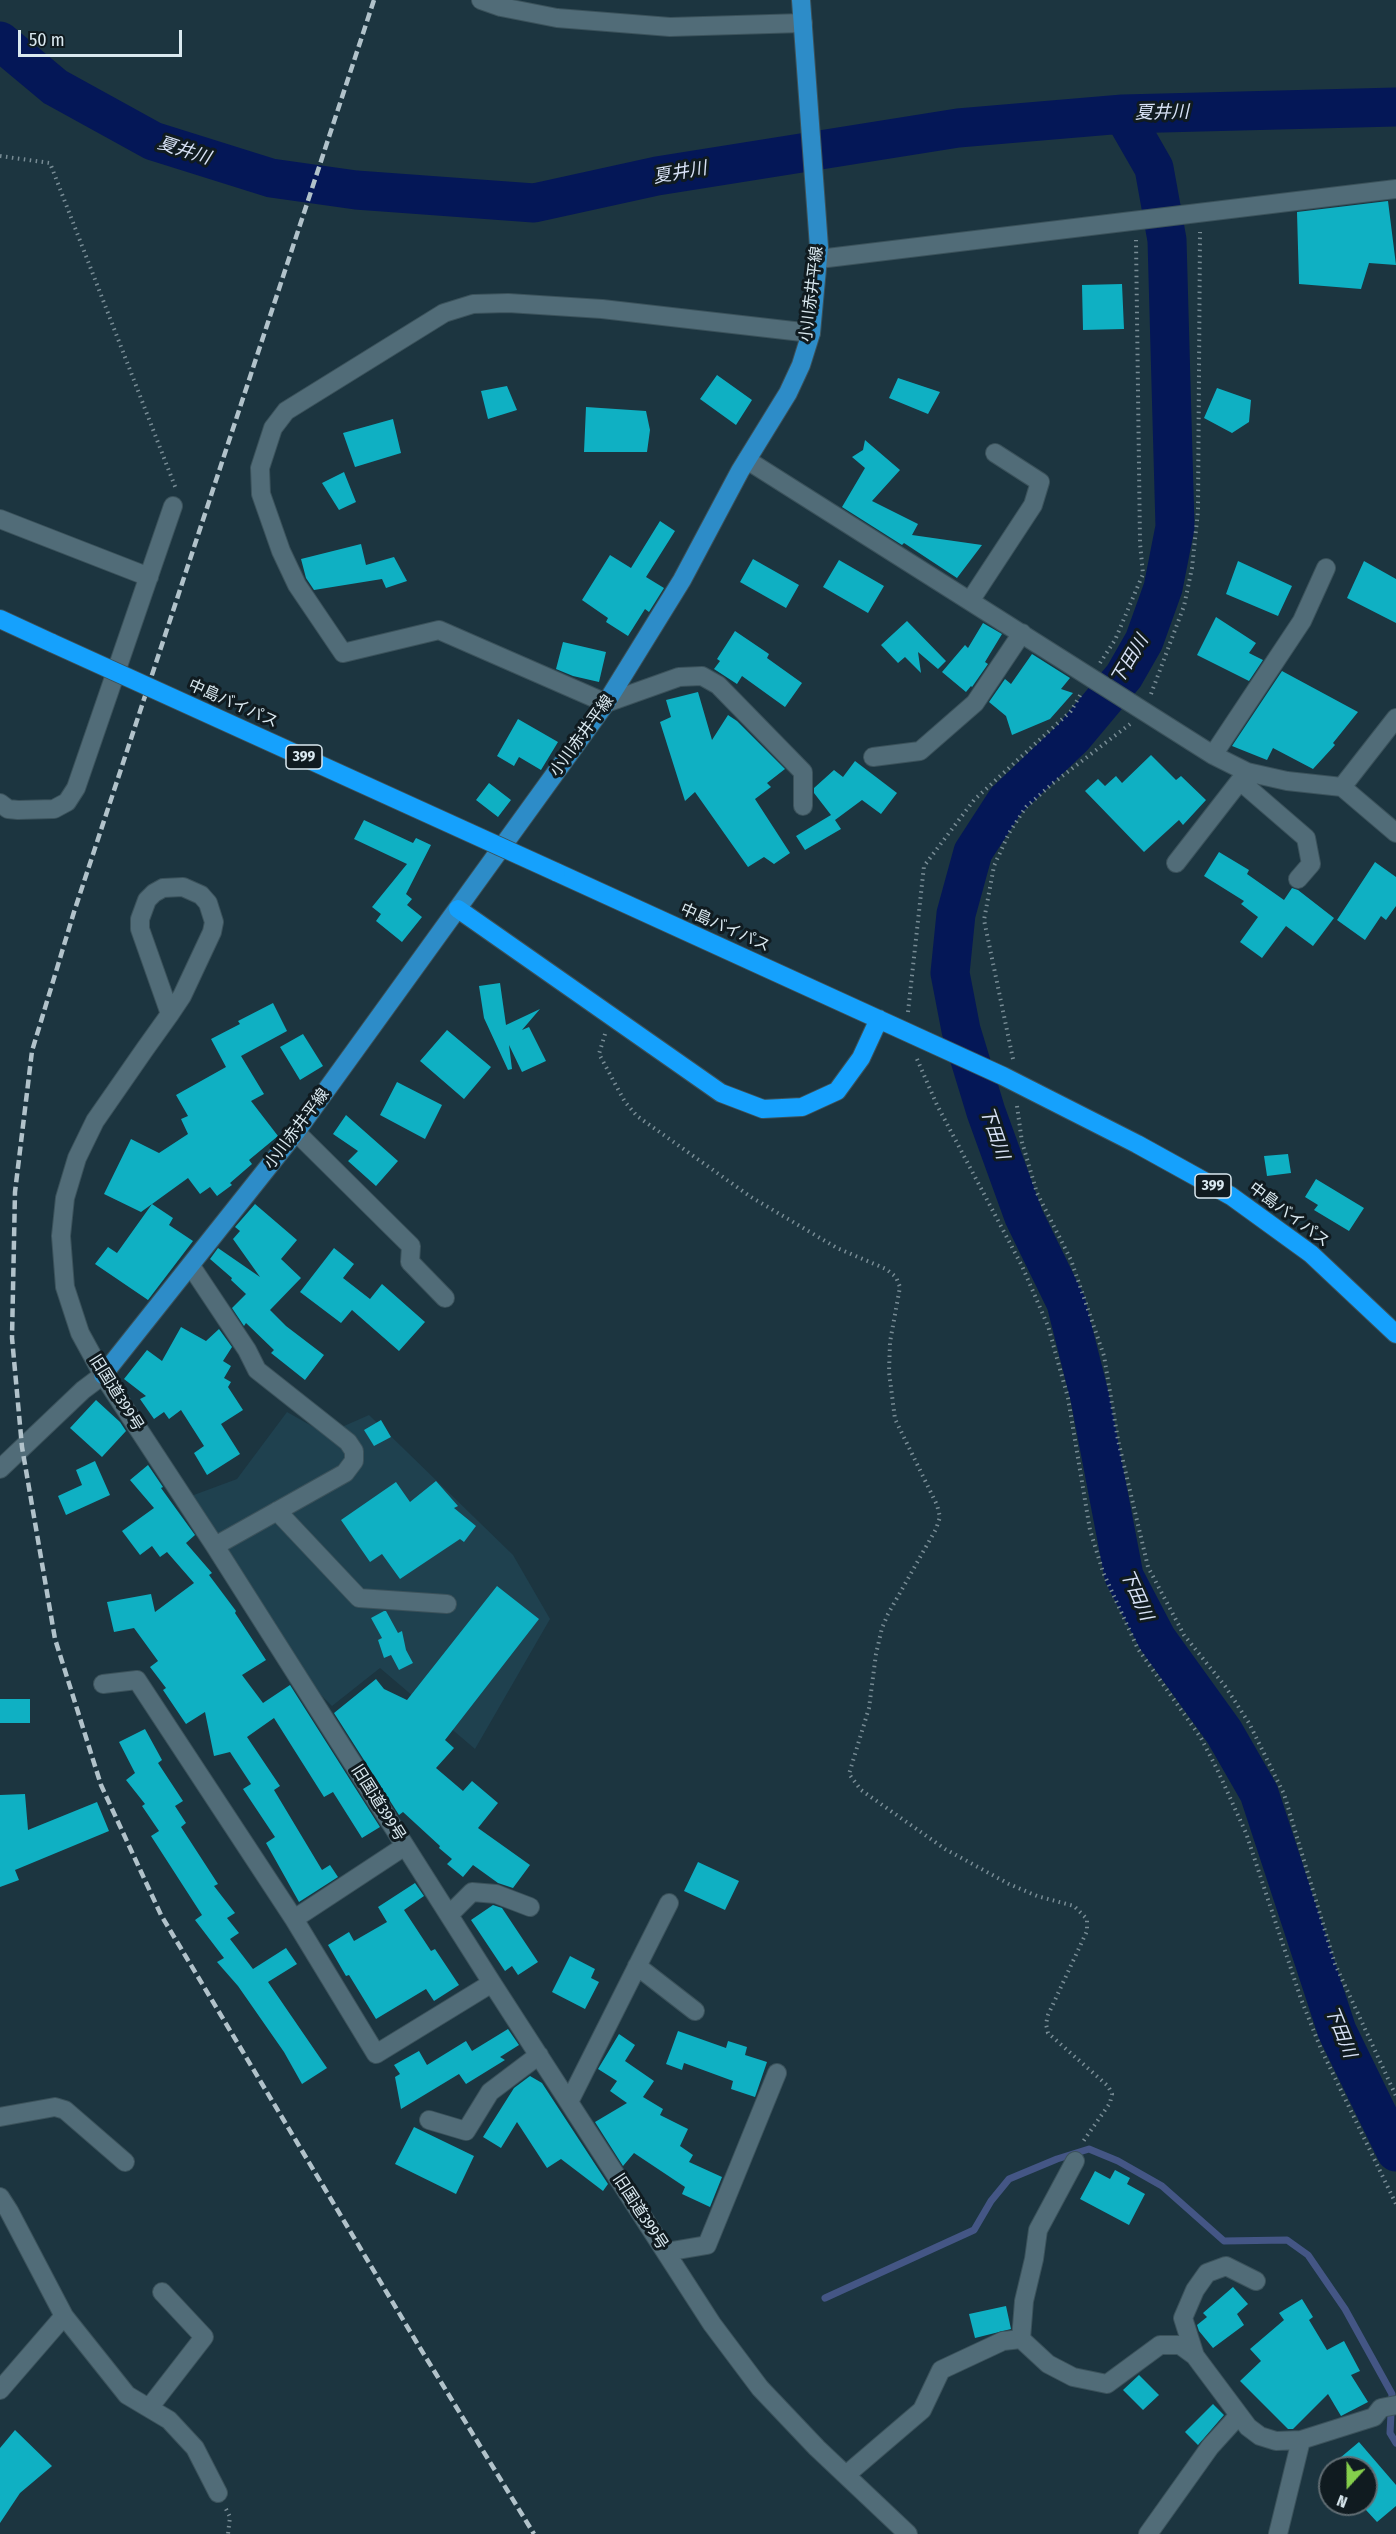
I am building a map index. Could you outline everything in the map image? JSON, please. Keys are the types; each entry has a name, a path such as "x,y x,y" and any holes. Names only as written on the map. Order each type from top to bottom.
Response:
{"highway":[{"name":"中島バイパス","path":"0,619 1003,1076 1137,1144 1231,1196 1311,1254 1396,1334"},
{"path":"458,909 721,1093 763,1109 802,1107 837,1091 861,1058 879,1019"}],"main road":[{"name":"小川赤井平線","path":"103,1375 296,1132 606,704 682,580 747,460 788,393 801,365 811,333 819,253 801,0"}],"street":[{"path":"481,0 501,7 557,18 658,26 803,23"},
{"path":"819,253 1142,221 1396,189"},
{"path":"803,806 803,772 718,685 702,676 679,677 606,704 439,630 343,653 297,585 281,551 261,494 260,468 273,428 286,411 444,313 473,304 508,303 602,309 811,333"},
{"path":"970,601 1033,505 1040,482 995,453"},
{"path":"747,460 1135,705 1243,777 1306,838 1311,864 1298,879"},
{"path":"0,803 8,809 54,809 67,802 76,788 173,506"},
{"path":"0,519 149,577"},
{"path":"1213,755 1302,621 1326,568"},
{"path":"873,757 920,751 975,703 1022,633"},
{"path":"1342,788 1394,727"},
{"path":"1243,777 1342,788 1396,833"},
{"path":"1176,863 1243,777"},
{"name":"旧国道399号","path":"170,1014 140,929 140,919 147,900 154,893 163,888 183,886 201,895 208,903 214,922 212,932 182,996 170,1014 95,1121 77,1158 65,1198 61,1236 65,1287 80,1333 103,1375 215,1546 492,1983 712,2324 760,2388 908,2534"},
{"path":"296,1132 411,1246 410,1262 445,1298"},
{"path":"191,1266 247,1350 256,1370 348,1442 354,1451 354,1461 345,1473 215,1546"},
{"path":"0,1469 83,1390 103,1375"},
{"path":"277,1511 359,1598 447,1604"},
{"path":"103,1684 137,1680 294,1919 376,2054 492,1983"},
{"path":"294,1919 405,1846"},
{"path":"449,1915 472,1892 496,1894 530,1907"},
{"path":"569,2102 669,1903"},
{"path":"637,1966 694,2011"},
{"path":"429,2120 466,2131 490,2092 539,2055"},
{"path":"666,2252 707,2245 777,2073"},
{"path":"0,2117 55,2107 65,2110 125,2162"},
{"path":"1021,2339 1023,2301 1034,2259 1038,2230 1075,2161"},
{"path":"0,2197 64,2316 127,2395 169,2421 195,2448 218,2493"},
{"path":"1195,2356 1183,2318 1195,2290 1207,2273 1226,2266 1256,2281"},
{"path":"149,2408 204,2337 162,2292"},
{"path":"0,2390 64,2316"},
{"path":"846,2475 922,2410 941,2370 1003,2341 1021,2339 1048,2364 1073,2377 1107,2384 1160,2345 1180,2345 1195,2356 1248,2427 1260,2436 1276,2441 1300,2440 1374,2417 1389,2406"},
{"path":"1148,2534 1210,2447 1239,2415"},
{"path":"1278,2534 1300,2440"}],"path":[{"path":"0,156 50,163 178,494 173,506"},
{"path":"610,1016 599,1054 625,1102 637,1116 751,1197 837,1248 886,1269 896,1278 900,1287 890,1342 889,1372 895,1419 937,1505 940,1517 936,1529 882,1628 869,1708 849,1774 861,1790 945,1849 1009,1884 1037,1896 1074,1906 1087,1919 1087,1931 1048,2015 1046,2024 1048,2033 1108,2086 1112,2094 1110,2103 1082,2143"},
{"path":"906,1032 936,1105 1022,1266 1048,1326 1068,1398 1090,1530 1103,1572 1138,1649 1201,1738 1217,1769 1246,1833 1301,1999 1321,2049 1396,2204"}],"shaded area":[{"path":"287,1412 326,1434 369,1415 513,1555 550,1619 475,1749 380,1668 332,1706 266,1641 175,1502 237,1479"}],"building":[{"path":"1388,201 1396,265 1369,263 1361,289 1299,284 1297,212"},
{"path":"1122,284 1124,329 1083,330 1082,285"},
{"path":"717,375 752,400 736,425 700,399"},
{"path":"898,378 940,392 928,414 889,398"},
{"path":"507,386 517,410 488,419 481,391"},
{"path":"1217,388 1251,400 1249,422 1232,433 1204,418"},
{"path":"586,407 646,411 650,430 647,452 584,452"},
{"path":"393,419 401,453 355,467 343,433"},
{"path":"865,440 900,470 872,501 918,524 912,535 982,545 957,578 904,543 902,545 842,507 865,468 852,457 863,450"},
{"path":"344,472 356,502 339,510 322,483"},
{"path":"660,521 675,531 646,577 664,588 649,612 645,609 628,636 606,622 608,618 582,600 610,555 631,568"},
{"path":"361,544 366,565 394,557 407,581 386,588 382,579 314,590 306,578 301,559"},
{"path":"753,559 799,585 786,608 740,582"},
{"path":"839,560 884,586 868,613 823,587"},
{"path":"1238,561 1292,586 1278,616 1226,594"},
{"path":"1364,561 1396,579 1396,623 1347,598"},
{"path":"1216,617 1256,643 1249,653 1263,660 1249,681 1197,655"},
{"path":"907,621 946,661 938,669 918,652 921,673 905,657 898,663 881,645"},
{"path":"983,623 1002,634 985,662 988,664 966,692 942,672 965,645 968,648"},
{"path":"735,631 769,654 767,658 802,683 785,707 742,676 737,684 714,669 720,661 717,659"},
{"path":"563,642 606,652 599,682 556,669"},
{"path":"1032,654 1070,678 1061,689 1073,693 1050,719 1012,735 1006,716 989,702 1005,679 1011,684"},
{"path":"1282,671 1358,712 1333,743 1335,745 1313,769 1273,748 1267,760 1232,746"},
{"path":"698,692 712,740 728,715 737,721 785,769 767,783 771,787 755,799 790,853 774,864 764,857 748,867 695,792 685,801 660,722 671,717 666,700"},
{"path":"518,719 558,742 541,770 519,757 514,766 497,756"},
{"path":"1151,755 1176,780 1181,776 1206,800 1183,825 1179,820 1144,852 1085,791 1098,779 1105,786 1116,776 1122,783"},
{"path":"855,761 897,793 881,814 862,800 835,820 841,829 805,850 796,836 831,815 814,793 814,788 834,770 843,777"},
{"path":"489,783 511,800 498,817 476,800"},
{"path":"364,820 413,843 416,838 431,845 406,894 412,899 407,905 422,917 402,942 376,921 381,914 372,907 407,864 354,839"},
{"path":"1219,852 1249,870 1247,874 1284,900 1292,888 1298,890 1334,918 1313,946 1286,926 1262,958 1240,942 1258,917 1241,904 1244,901 1204,876"},
{"path":"1375,862 1396,877 1396,906 1386,920 1381,916 1365,940 1337,920"},
{"path":"500,983 506,1025 540,1009 522,1030 529,1027 546,1061 522,1072 509,1045 512,1069 508,1070 484,1018 479,986"},
{"path":"273,1003 287,1031 241,1056 264,1094 251,1101 278,1136 249,1160 252,1164 230,1183 232,1185 217,1196 210,1187 200,1194 188,1178 141,1212 104,1194 131,1139 159,1153 188,1134 181,1119 188,1116 176,1095 226,1067 211,1039 240,1024 238,1021"},
{"path":"447,1030 491,1067 464,1099 420,1061"},
{"path":"303,1034 323,1066 300,1080 280,1047"},
{"path":"397,1082 442,1105 425,1139 380,1115"},
{"path":"346,1115 398,1161 376,1186 348,1161 358,1151 333,1134"},
{"path":"1288,1154 1291,1173 1267,1176 1264,1156"},
{"path":"1316,1179 1364,1208 1349,1231 1314,1210 1318,1205 1305,1197"},
{"path":"152,1204 173,1218 169,1225 193,1241 148,1300 95,1264 108,1247 117,1253"},
{"path":"255,1204 297,1240 281,1259 301,1278 270,1310 286,1326 324,1355 305,1380 271,1353 274,1350 246,1323 244,1326 232,1308 246,1294 210,1259 218,1248 260,1277 233,1239 240,1231 235,1227"},
{"path":"334,1248 354,1264 343,1278 370,1299 382,1284 425,1322 399,1351 352,1310 341,1323 300,1292"},
{"path":"181,1327 206,1341 219,1329 232,1347 223,1361 231,1366 224,1378 231,1382 228,1387 243,1410 221,1424 240,1454 207,1475 194,1453 204,1446 181,1410 169,1419 164,1412 154,1419 140,1399 146,1396 124,1379 147,1350 162,1361"},
{"path":"96,1400 120,1422 126,1431 102,1457 70,1428"},
{"path":"381,1420 391,1437 374,1446 364,1430"},
{"path":"95,1461 110,1495 66,1515 58,1496 82,1485 76,1470"},
{"path":"148,1465 163,1487 161,1488 195,1535 186,1543 212,1573 209,1575 236,1611 235,1613 266,1660 242,1675 263,1703 290,1685 380,1827 362,1838 333,1792 324,1797 274,1718 247,1737 280,1786 274,1790 322,1870 330,1865 338,1877 299,1902 266,1843 275,1837 243,1789 251,1784 230,1752 214,1756 205,1712 186,1724 163,1690 166,1688 150,1667 158,1661 134,1628 114,1632 107,1602 151,1594 155,1612 194,1583 167,1552 160,1557 152,1546 140,1555 122,1531 154,1508 130,1480"},
{"path":"436,1481 458,1506 454,1508 476,1526 464,1542 460,1539 400,1579 382,1554 370,1562 341,1520 396,1482 410,1502"},
{"path":"497,1586 539,1619 445,1740 454,1748 436,1768 463,1791 472,1781 498,1803 478,1828 530,1865 513,1888 498,1883 473,1865 463,1877 447,1864 452,1859 439,1848 440,1846 403,1812 399,1815 334,1713 376,1679 384,1689 407,1700"},
{"path":"384,1611 398,1633 402,1631 406,1650 413,1663 399,1670 391,1655 384,1658 378,1640 382,1638 371,1618"},
{"path":"0,1699 30,1699 30,1723 0,1723"},
{"path":"145,1729 162,1760 158,1763 183,1801 175,1806 186,1823 181,1827 218,1884 214,1886 235,1913 227,1918 239,1933 230,1939 253,1969 286,1948 297,1964 268,1982 327,2068 302,2084 284,2052 238,1986 217,1962 224,1958 195,1920 202,1915 151,1836 159,1831 142,1806 145,1804 126,1780 135,1773 119,1742"},
{"path":"25,1794 28,1830 97,1802 109,1831 15,1870 19,1880 0,1887 0,1795"},
{"path":"698,1862 739,1881 725,1910 684,1891"},
{"path":"415,1883 424,1896 404,1910 431,1951 435,1949 459,1985 434,2001 426,1989 376,2019 328,1945 349,1932 354,1941 387,1922 378,1907"},
{"path":"493,1905 502,1908 538,1962 518,1975 512,1966 505,1971 471,1920"},
{"path":"570,1956 595,1969 591,1978 599,1982 585,2009 552,1992"},
{"path":"508,2029 519,2045 500,2057 505,2060 466,2084 459,2074 401,2109 395,2077 400,2074 394,2065 419,2051 427,2065 466,2041 472,2051"},
{"path":"678,2031 726,2048 728,2041 747,2047 745,2055 767,2062 755,2097 731,2089 733,2081 684,2063 682,2070 666,2064"},
{"path":"619,2034 635,2045 625,2061 654,2081 643,2097 663,2109 660,2115 688,2129 680,2146 693,2155 689,2162 722,2177 710,2207 682,2194 685,2187 634,2153 623,2166 595,2122 627,2103 610,2091 617,2081 598,2069"},
{"path":"530,2076 542,2083 608,2184 603,2191 561,2159 547,2168 517,2122 501,2148 483,2137 514,2088"},
{"path":"414,2127 474,2156 456,2194 395,2164"},
{"path":"1115,2170 1130,2178 1127,2184 1145,2194 1129,2225 1080,2199 1095,2171 1110,2179"},
{"path":"1233,2287 1248,2304 1237,2314 1244,2325 1213,2348 1197,2325 1207,2317 1203,2313"},
{"path":"1302,2299 1313,2317 1309,2320 1327,2350 1344,2341 1360,2371 1351,2375 1368,2402 1341,2416 1328,2394 1293,2429 1288,2429 1240,2381 1261,2361 1250,2349 1284,2320 1279,2313"},
{"path":"1006,2306 1011,2329 975,2338 969,2314"},
{"path":"1139,2375 1159,2395 1143,2410 1123,2390"},
{"path":"1213,2404 1224,2415 1198,2445 1185,2432"},
{"path":"15,2430 52,2466 20,2493 0,2523 0,2448"},
{"path":"1359,2442 1371,2456 1342,2456"},
{"path":"1378,2464 1396,2485 1396,2506 1377,2522 1372,2516 1378,2516"}],"waterway":[{"name":"夏井川","path":"0,41 55,87 153,141 271,178 356,190 534,203 657,176 958,128 1123,114 1396,107"},
{"name":"下田川","path":"1123,114 1154,168 1167,240 1175,527 1163,588 1144,641 1124,676 1073,737 1006,801 973,852 956,914 950,973 961,1030 986,1112 1024,1217 1066,1303 1090,1398 1124,1576 1157,1639 1224,1732 1259,1793 1337,2031 1396,2152"},
{"path":"825,2298 974,2230 991,2201 1009,2179 1057,2159 1089,2149 1118,2161 1162,2186 1224,2241 1287,2240 1308,2255 1345,2309 1392,2394 1390,2433 1396,2443"}],"railway":[{"path":"374,0 74,912 32,1051 15,1192 12,1338 22,1447 55,1639 101,1785 161,1915 534,2534"}]}
